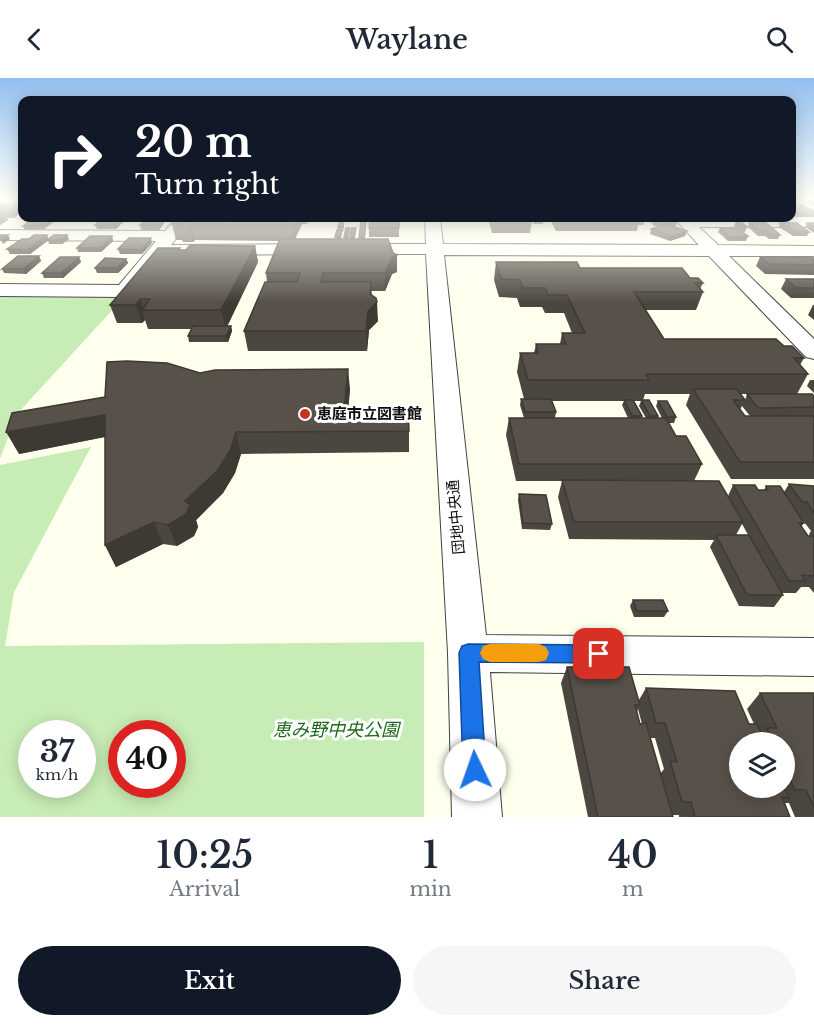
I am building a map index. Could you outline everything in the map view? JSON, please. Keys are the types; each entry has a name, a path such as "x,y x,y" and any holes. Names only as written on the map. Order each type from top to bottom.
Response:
{"street":[{"path":"0,290 124,291 171,233"},
{"name":"団地中央通","path":"432,233 468,653 477,817"},
{"path":"697,233 814,352"},
{"path":"0,235 53,235 163,243 336,249 814,251"},
{"path":"468,653 814,657"}],"green space":[{"path":"0,294 127,294 17,414 0,459"},
{"name":"恵み野中央公園","path":"91,447 14,592 5,646 424,642 424,817 0,817 0,465"}],"building":[{"path":"360,233 365,233 364,238 359,238"},
{"path":"662,233 680,233 671,237"},
{"path":"726,233 745,233 748,236 730,237"},
{"path":"34,235 47,235 28,250 7,249 22,239 29,239"},
{"path":"54,235 67,235 61,240 47,240"},
{"path":"90,236 112,236 100,248 77,248"},
{"path":"129,238 151,238 141,250 118,249"},
{"path":"280,239 388,239 393,253 397,255 392,257 385,273 323,273 321,282 371,282 370,294 376,298 377,302 368,311 366,331 244,331 265,282 297,282 300,273 266,273"},
{"path":"190,245 255,246 221,310 142,310 150,299 140,299 136,305 110,305 158,248 186,250"},
{"path":"18,256 39,256 23,269 2,269"},
{"path":"60,257 79,257 61,273 42,273"},
{"path":"760,257 812,257 814,265 769,264"},
{"path":"105,258 126,259 117,268 95,268"},
{"path":"496,262 577,262 580,268 682,268 690,278 698,278 703,283 695,283 703,292 634,292 664,339 776,339 784,346 792,346 804,358 794,358 808,374 646,374 649,380 528,380 520,353 538,353 536,344 566,344 562,333 585,333 567,295 548,295 545,288 523,288 520,280 501,279"},
{"path":"786,279 814,279 814,288 796,288"},
{"path":"193,326 231,326 226,336 188,336"},
{"path":"107,362 167,363 200,373 215,370 348,369 344,412 408,412 409,431 236,432 230,451 217,471 185,501 190,505 186,514 168,525 154,522 105,545 105,415 6,432 12,413 105,397"},
{"path":"693,389 737,389 745,400 733,400 745,416 814,416 814,462 740,462"},
{"path":"747,394 812,394 814,407 758,408"},
{"path":"521,399 551,399 556,412 525,412"},
{"path":"624,400 633,400 642,416 632,416"},
{"path":"641,400 649,400 658,416 650,416"},
{"path":"658,401 667,401 676,417 667,417"},
{"path":"509,418 666,418 676,436 686,436 702,464 519,464"},
{"path":"562,480 719,481 743,522 574,522"},
{"path":"789,484 814,486 814,513 807,502 802,502"},
{"path":"733,485 755,485 758,490 768,490 766,486 780,486 804,523 799,523 808,536 814,537 814,576 802,575 805,581 789,581"},
{"path":"519,494 546,495 552,524 523,523"},
{"path":"716,535 749,535 783,595 747,595"},
{"path":"633,600 663,600 668,611 637,611"},
{"path":"567,667 629,667 640,705 635,705 640,724 646,723 673,817 598,817"},
{"path":"646,688 735,691 749,724 757,724 761,732 729,732 729,798 782,798 790,817 695,817 691,802 682,802 670,761 677,762 665,723 656,723"},
{"path":"760,693 814,693 814,807 806,790 795,790 795,732 769,732 767,728 777,728"}],"slow traffic":[{"path":"490,653 539,653"}],"place":[{"name":"恵庭市立図書館","path":"305,414"}],"route":[{"path":"475,770 468,653 599,654"}]}
